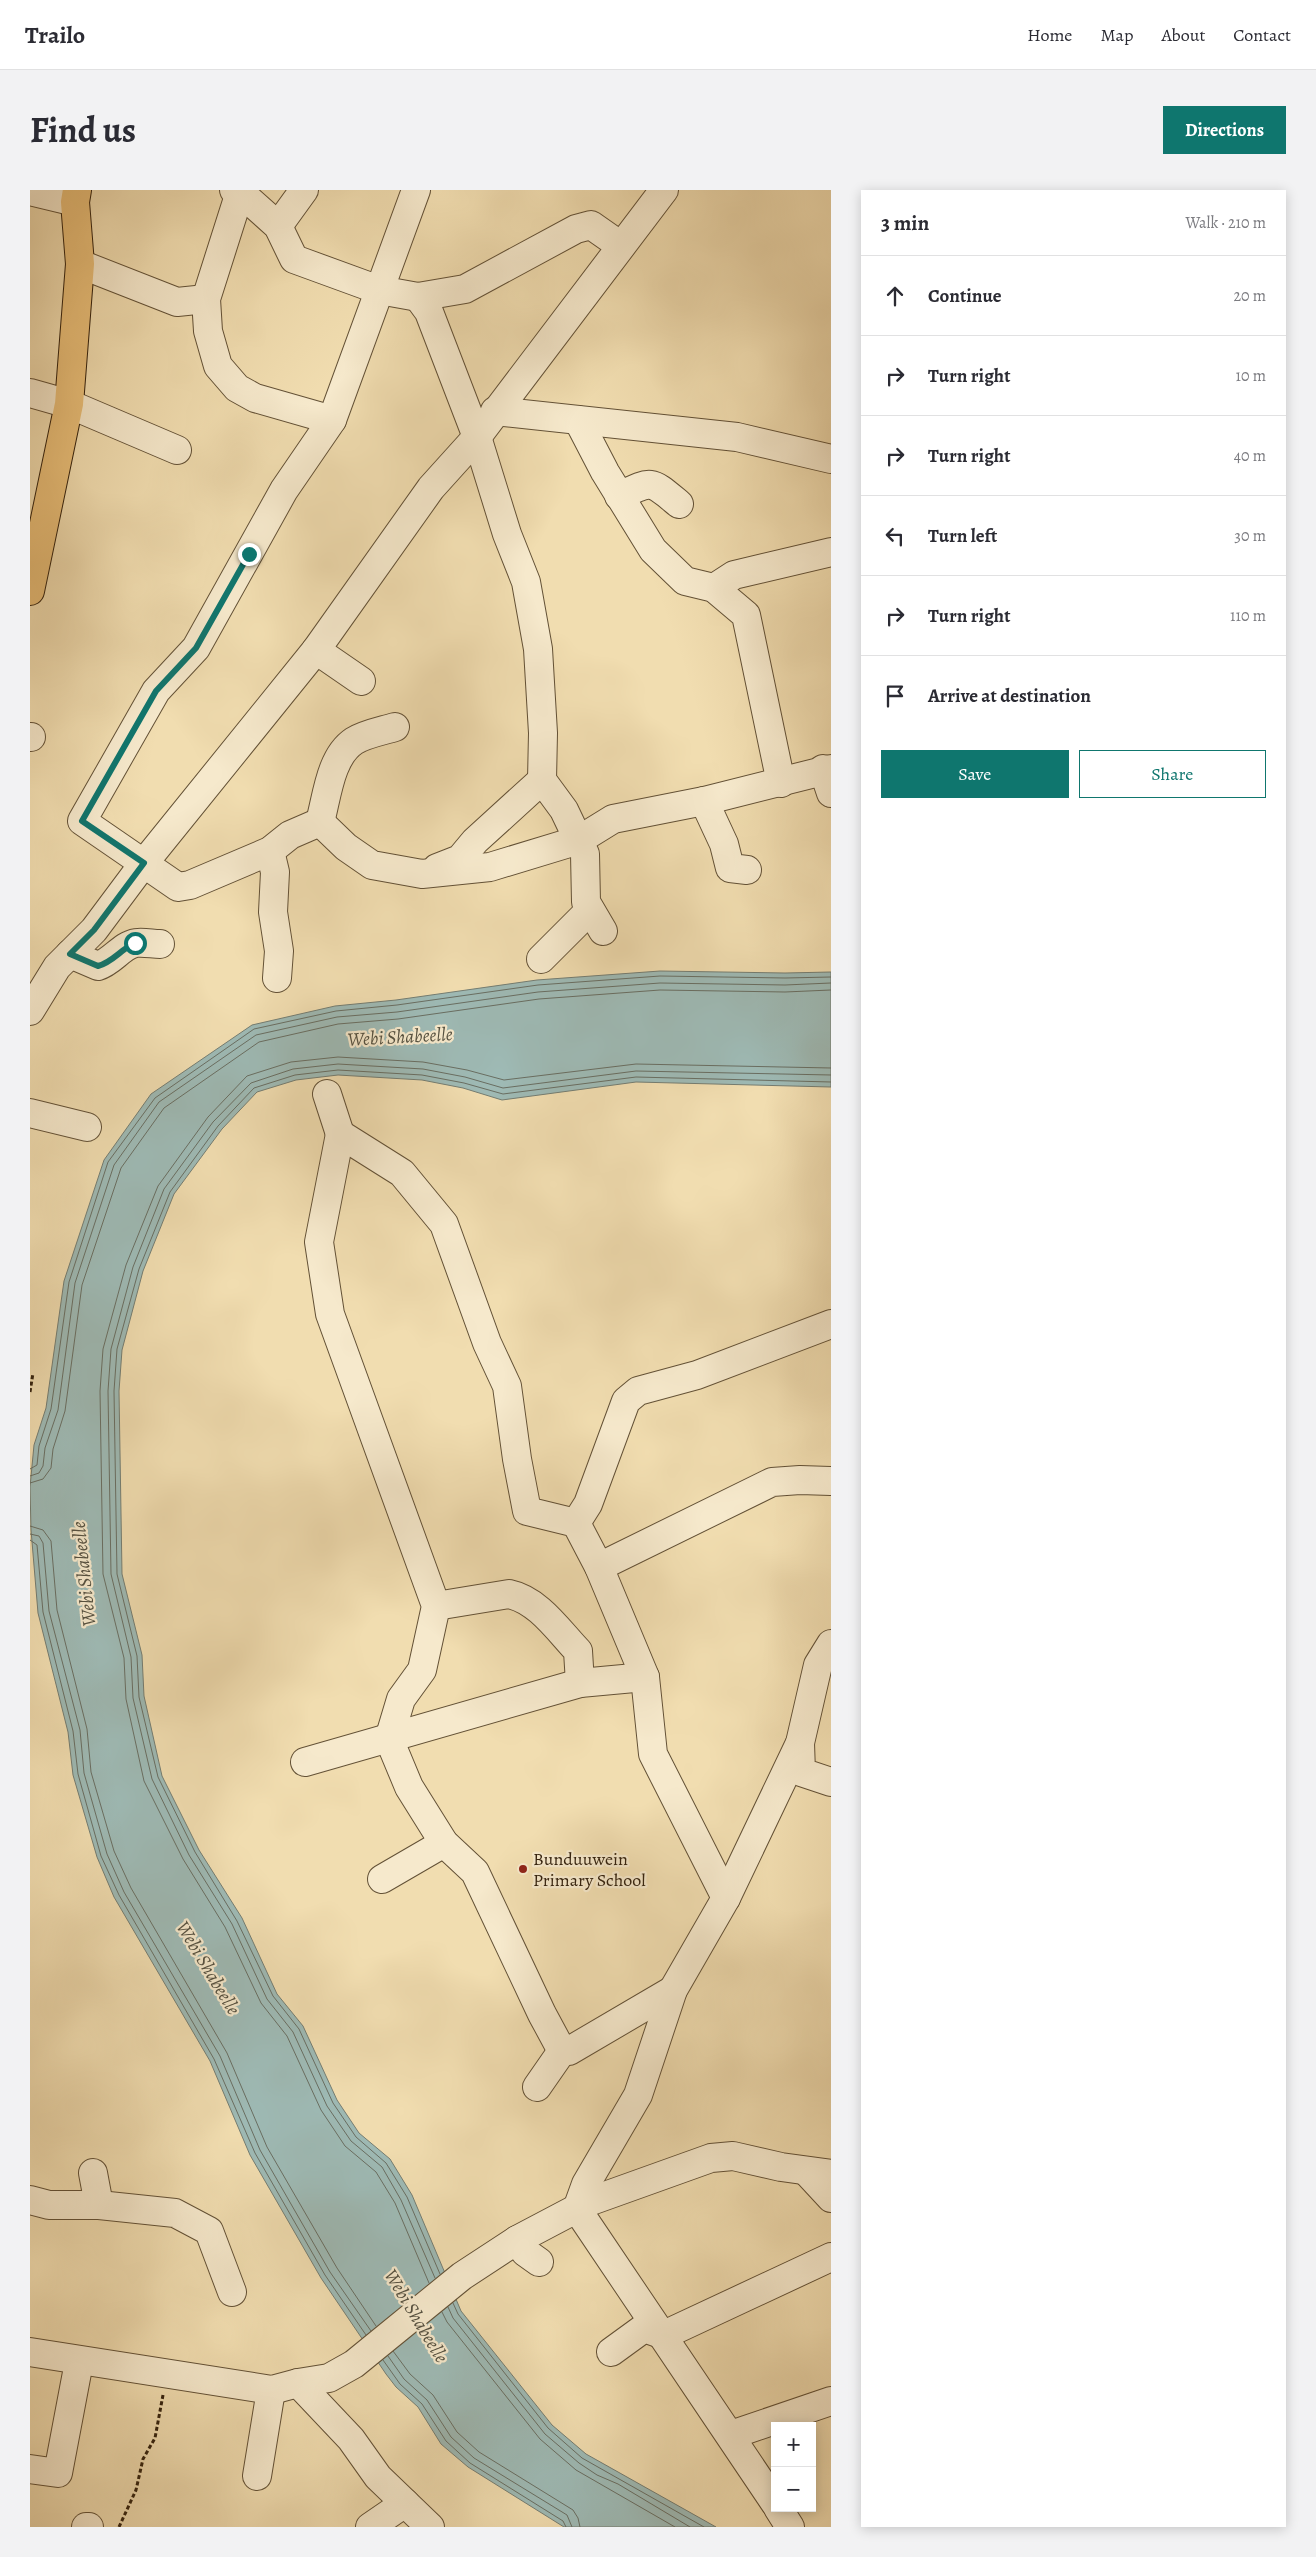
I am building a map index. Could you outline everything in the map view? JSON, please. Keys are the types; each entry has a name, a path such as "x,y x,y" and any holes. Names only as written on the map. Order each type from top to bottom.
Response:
{"main road":[{"path":"30,591 69,404 80,264 76,196"}],"street":[{"path":"278,226 304,190"},
{"path":"320,822 290,835 270,851 190,885 178,887 82,821 156,691 196,648 284,490 332,420 416,190"},
{"path":"30,1012 57,967 94,930 144,863 316,650 432,488 477,437 495,410 664,190"},
{"path":"332,420 255,398 236,388 218,366 208,331 206,298 237,191 278,226 294,258 379,290 418,297 465,289 576,230 591,225 620,246"},
{"path":"30,192 76,196"},
{"path":"80,264 177,302 206,298"},
{"path":"418,297 429,312 477,437 507,534 526,582 538,649 544,733 542,780 564,810 585,854 586,902 596,921 541,959"},
{"path":"30,393 69,404 177,450"},
{"path":"495,410 737,437 831,458"},
{"path":"578,420 619,496 653,550 685,581 714,588 746,615 781,783"},
{"path":"619,496 645,484 656,485 679,504"},
{"path":"714,588 734,575 831,552"},
{"path":"316,650 361,681"},
{"path":"320,822 335,768 343,751 355,741 395,726"},
{"path":"320,822 346,847 372,865 422,874 490,867 579,840 613,819 781,783 828,777"},
{"path":"422,874 460,859 475,841 542,780"},
{"path":"704,801 724,844 730,868 747,870"},
{"path":"270,851 275,872 273,912 280,951 277,978"},
{"path":"70,954 98,966 107,964 128,946 135,943 160,944"},
{"path":"327,1094 340,1134 319,1242 330,1314 436,1606 422,1670 401,1699 389,1739 409,1787 444,1843 475,1872 542,2014 562,2051"},
{"path":"30,1114 87,1127"},
{"path":"340,1134 402,1173 444,1224 487,1343 506,1386 517,1459 528,1512 576,1523 599,1567 645,1677 654,1754 726,1898"},
{"path":"576,1523 588,1504 626,1401 638,1391 697,1375 831,1324"},
{"path":"599,1567 772,1482 800,1480 831,1481"},
{"path":"436,1606 509,1594 519,1596 534,1606 578,1651 580,1683"},
{"path":"577,2209 586,2184 638,2095 673,1990 726,1898 800,1743 818,1665 831,1644"},
{"path":"305,1762 580,1683 645,1677"},
{"path":"800,1743 802,1772 831,1782"},
{"path":"382,1879 444,1843"},
{"path":"562,2051 569,2051 673,1990"},
{"path":"537,2088 562,2051"},
{"path":"30,2352 79,2362 271,2390 330,2378 354,2364 462,2276 528,2227 577,2209 591,2201 711,2158 733,2156 800,2165 831,2198"},
{"path":"93,2173 99,2205"},
{"path":"30,2200 49,2205 99,2205 175,2213 209,2231 232,2292"},
{"path":"577,2209 664,2335 771,2497"},
{"path":"528,2227 525,2252 539,2262"},
{"path":"610,2352 644,2328 664,2335 831,2257"},
{"path":"30,2469 58,2473 79,2362"},
{"path":"298,2383 351,2439 378,2477 430,2527"},
{"path":"257,2476 271,2390"},
{"path":"731,2435 831,2401"},
{"path":"370,2527 405,2503"},
{"path":"781,2512 790,2527"}],"path":[{"path":"30,1392 33,1373"},
{"path":"119,2527 136,2490 142,2459 155,2438 165,2389 161,2373"}],"water":[{"name":"Webi Shabeelle","path":"660,971 831,972 831,1087 636,1082 502,1100 463,1088 422,1080 338,1075 296,1080 257,1092 222,1129 174,1194 143,1271 122,1350 119,1391 122,1574 142,1655 144,1696 162,1776 199,1850 242,1918 277,1994 303,2026 337,2100 359,2133 390,2159 412,2195 461,2311 552,2425 586,2454 716,2527 564,2527 468,2467 441,2444 418,2407 396,2387 386,2374 321,2278 250,2155 210,2061 114,1897 97,1857 73,1775 68,1732 38,1613 31,1530 30,1487 34,1445 46,1408 64,1281 104,1160 151,1094 252,1025 335,1006 396,1000 537,980"}],"place":[{"name":"Bunduuwein Primary School","path":"523,1869"}],"route":[{"path":"135,943 128,946 107,964 98,966 70,954 94,930 144,863 82,821 156,691 196,648 249,554"}]}
